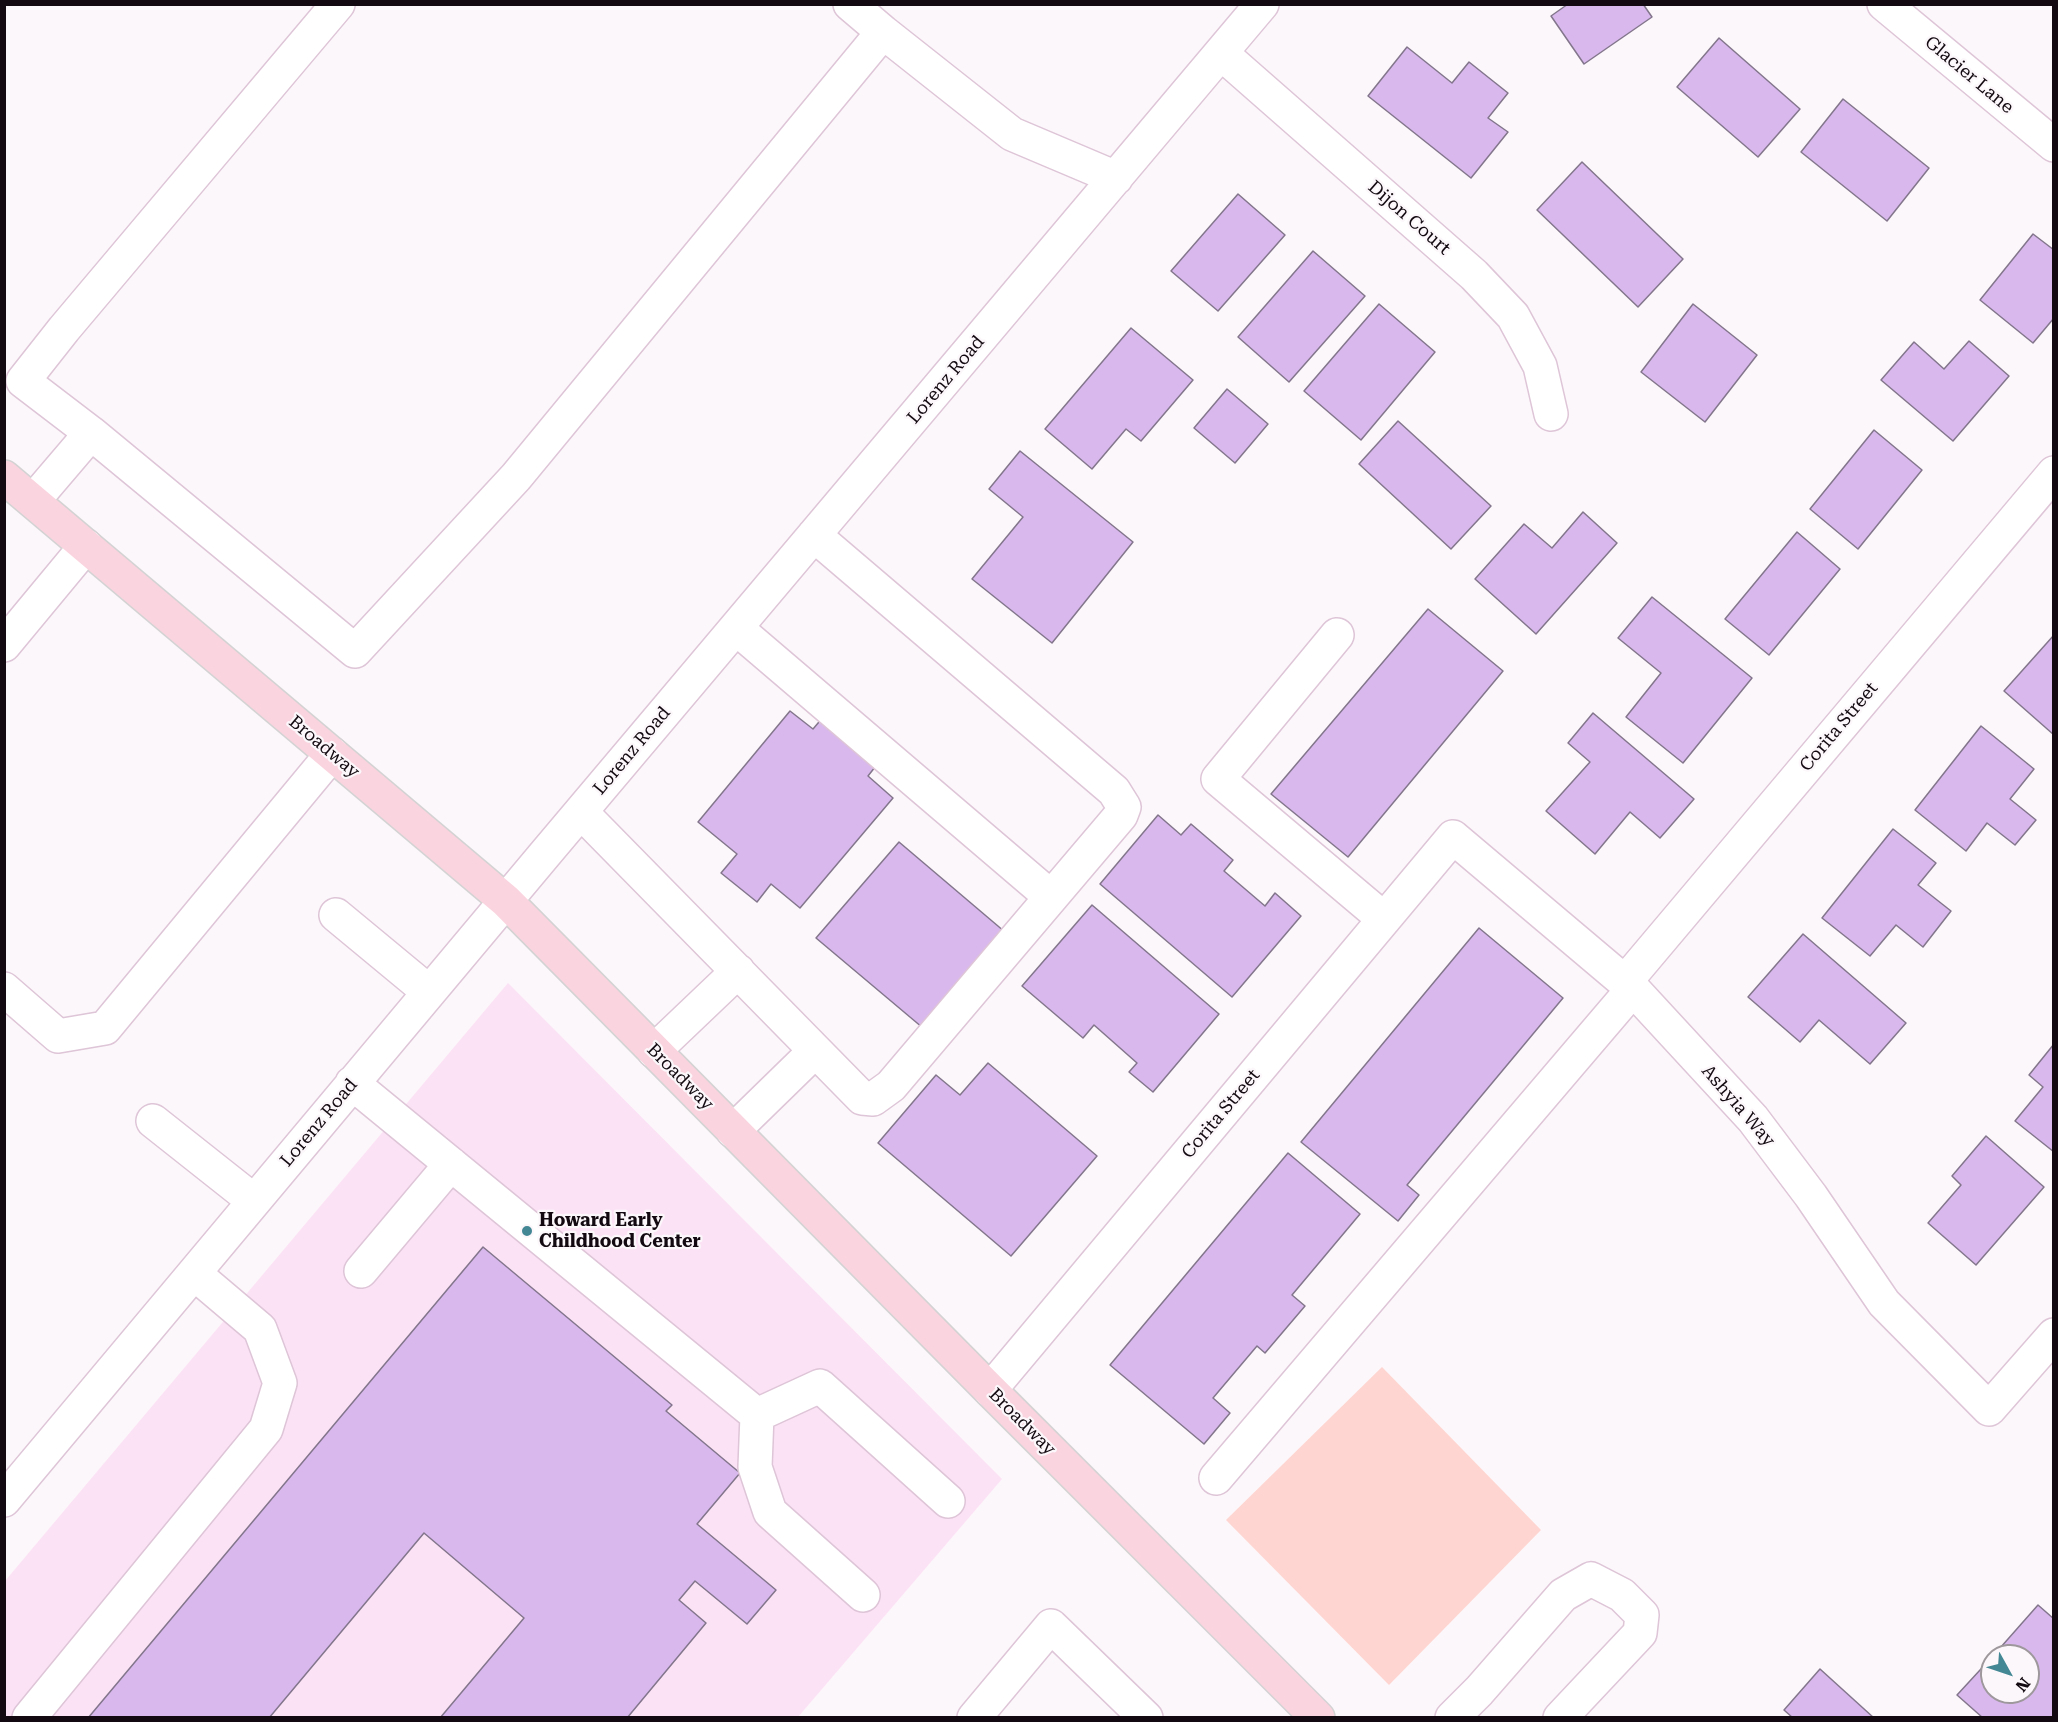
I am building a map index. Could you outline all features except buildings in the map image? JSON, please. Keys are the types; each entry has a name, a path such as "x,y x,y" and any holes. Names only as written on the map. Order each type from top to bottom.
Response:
{"main road":[{"name":"Broadway","path":"4,477 506,901 1318,1718"}],"street":[{"path":"338,4 64,329 23,381 91,433 355,651 516,477 883,32"},
{"path":"850,4 1012,134 1116,178"},
{"name":"Lorenz Road","path":"4,1500 195,1274 352,1083 1262,4"},
{"name":"Glacier Lane","path":"1884,4 2054,145"},
{"name":"Dijon Court","path":"1221,54 1474,275 1513,316 1540,366 1551,414"},
{"path":"33,501 91,433"},
{"name":"Corita Street","path":"1216,1478 2054,473"},
{"path":"581,812 862,1098 873,1099 891,1086 1121,815 1124,807 1114,791 814,535"},
{"path":"4,645 86,546"},
{"path":"736,628 1051,897"},
{"path":"1337,635 1218,779 1384,919"},
{"path":"4,989 58,1036 105,1028 332,754"},
{"name":"Corita Street","path":"990,1390 1453,837"},
{"name":"Ashyia Way","path":"1453,837 1629,985 1753,1119 1811,1196 1884,1303 1989,1409 2054,1335"},
{"path":"336,915 429,992"},
{"path":"654,1051 738,971"},
{"path":"733,1131 816,1051"},
{"path":"352,1083 757,1415"},
{"path":"153,1121 254,1202"},
{"path":"362,1271 451,1164"},
{"path":"29,1718 266,1429 280,1383 260,1329 195,1274"},
{"path":"757,1415 820,1386 948,1501"},
{"path":"757,1415 755,1467 770,1512 863,1595"},
{"path":"1452,1718 1479,1691 1563,1595 1591,1579 1622,1595 1642,1615 1640,1633 1560,1718"},
{"path":"974,1718 1051,1626 1146,1718"}],"shaded area":[{"name":"Howard Early Childhood Center","path":"508,983 1002,1479 798,1717 5,1718 5,1581"},
{"path":"1382,1367 1541,1530 1389,1685 1226,1520"}],"place":[{"name":"Howard Early Childhood Center","path":"527,1231"}]}
